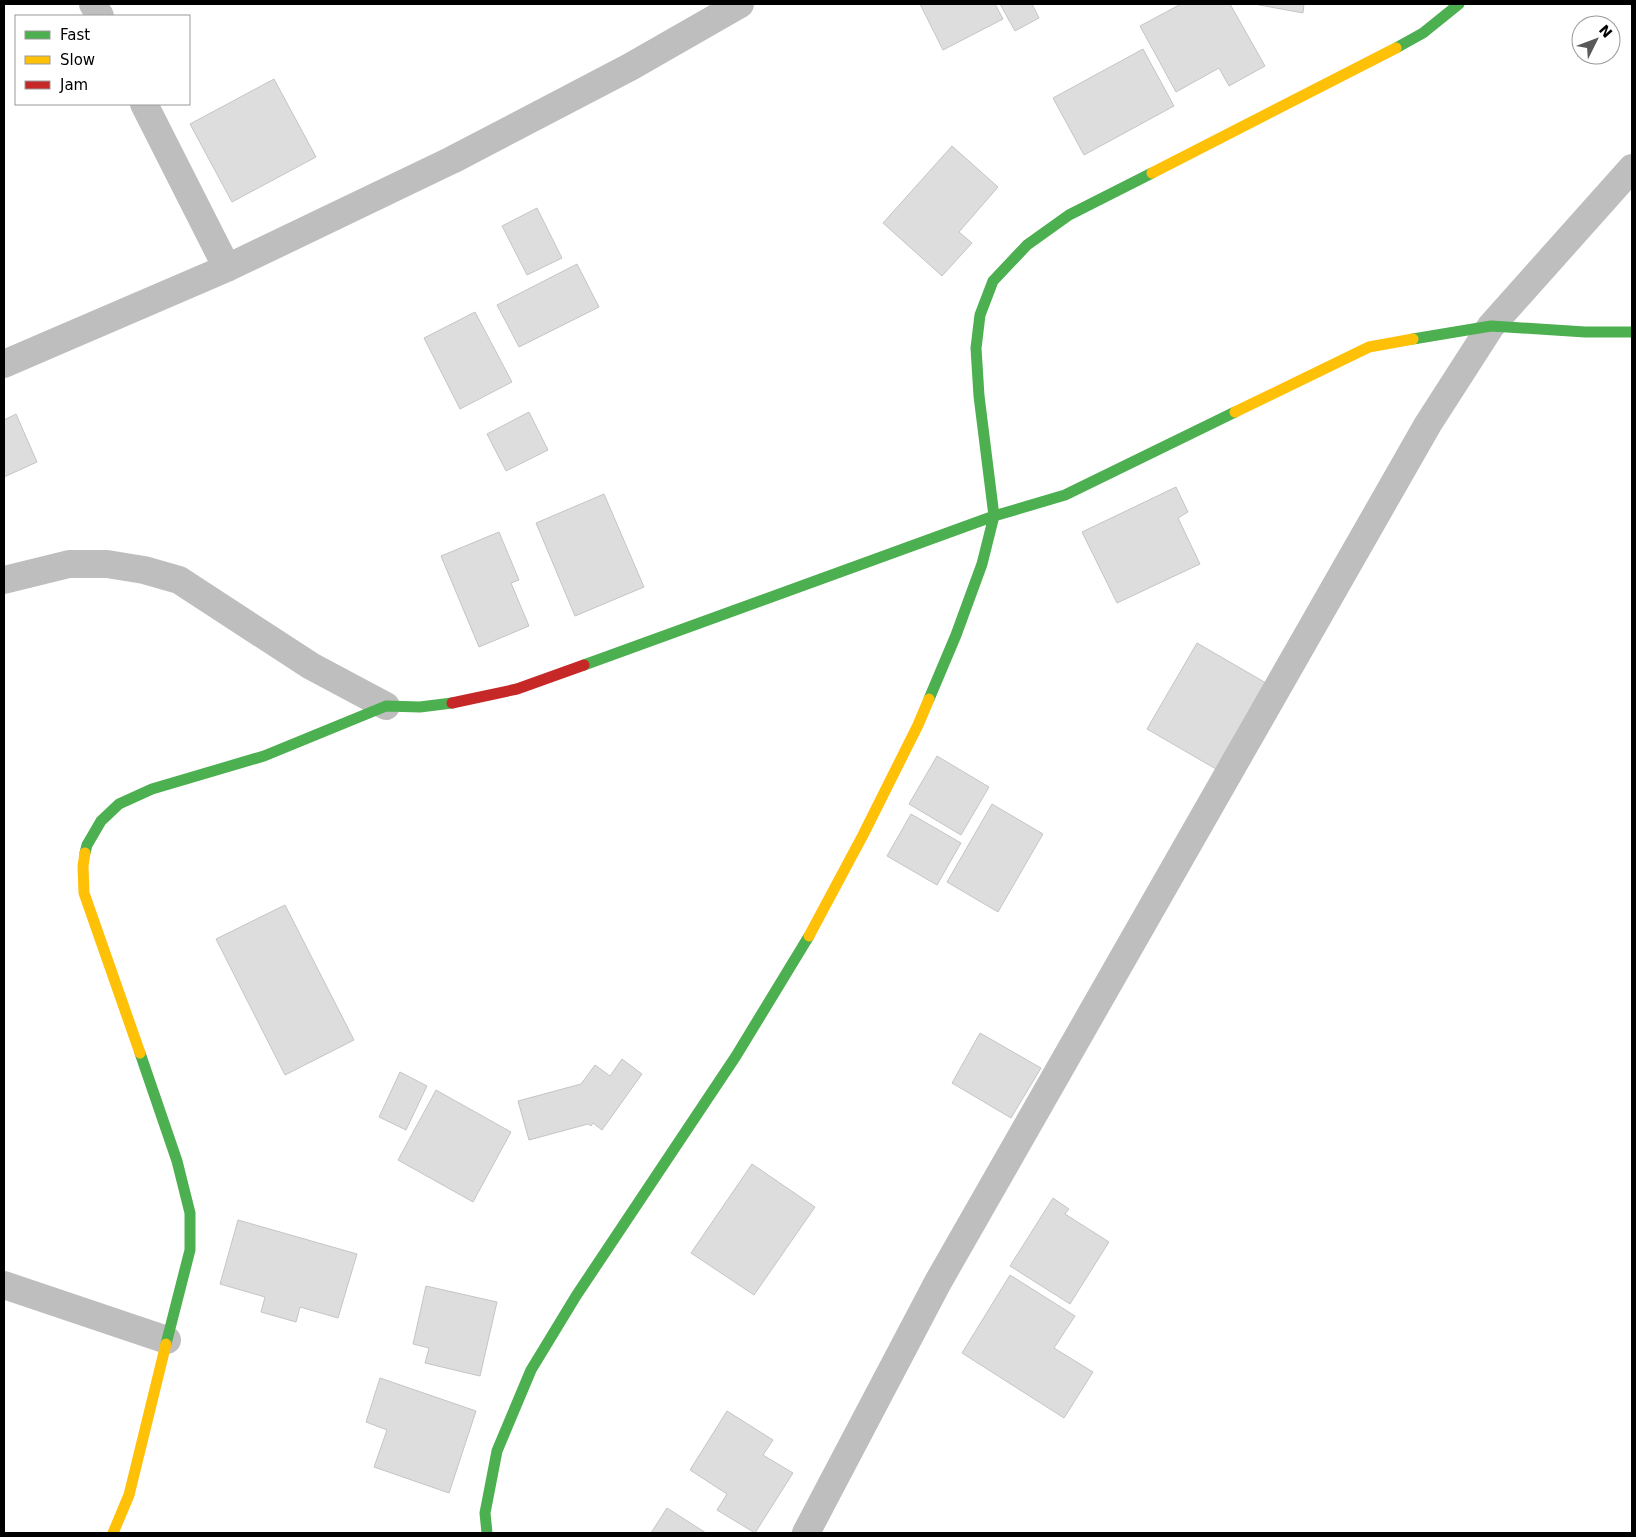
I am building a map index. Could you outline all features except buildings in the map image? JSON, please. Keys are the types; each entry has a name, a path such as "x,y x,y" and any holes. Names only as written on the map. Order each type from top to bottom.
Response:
{"street":[{"path":"93,4 99,15"},
{"path":"4,364 227,268 469,151 630,67 740,4"},
{"path":"487,1533 485,1513 497,1451 532,1370 576,1296 736,1056 820,918 918,725 956,635 982,564 994,516 979,396 976,348 980,315 993,281 1027,245 1068,215 1376,59 1423,33 1459,4"},
{"path":"145,105 227,268"},
{"path":"806,1533 943,1274 1428,424 1491,326 1632,168"},
{"path":"113,1533 129,1496 190,1250 190,1213 177,1160 84,893 83,866 87,845 101,821 119,804 152,789 264,756 386,706 420,707 466,701 517,690 994,516 1065,495 1369,347 1453,331 1491,326 1585,332 1632,332"},
{"path":"4,580 69,564 107,564 144,570 179,580 311,666 386,706"},
{"path":"4,1285 167,1340"}],"traffic: fast":[{"path":"1396,48 1423,33 1459,4"},
{"path":"929,699 956,635 982,564 994,516 979,396 976,348 980,315 993,281 1027,245 1069,215 1152,173"},
{"path":"1413,339 1491,326 1585,332 1632,332"},
{"path":"584,665 994,516 1065,495 1235,412"},
{"path":"85,853 87,845 101,821 119,804 152,789 264,756 386,706 420,707 452,703"},
{"path":"487,1533 485,1513 497,1451 531,1370 576,1296 736,1056 809,936"},
{"path":"140,1053 177,1161 190,1213 190,1250 166,1344"}],"traffic: slow":[{"path":"1152,173 1396,48"},
{"path":"1235,412 1369,347 1413,339"},
{"path":"809,936 863,835 929,699"},
{"path":"85,853 83,866 84,893 140,1053"},
{"path":"113,1533 129,1495 166,1344"}],"traffic: jam":[{"path":"452,703 517,689 584,665"}]}
